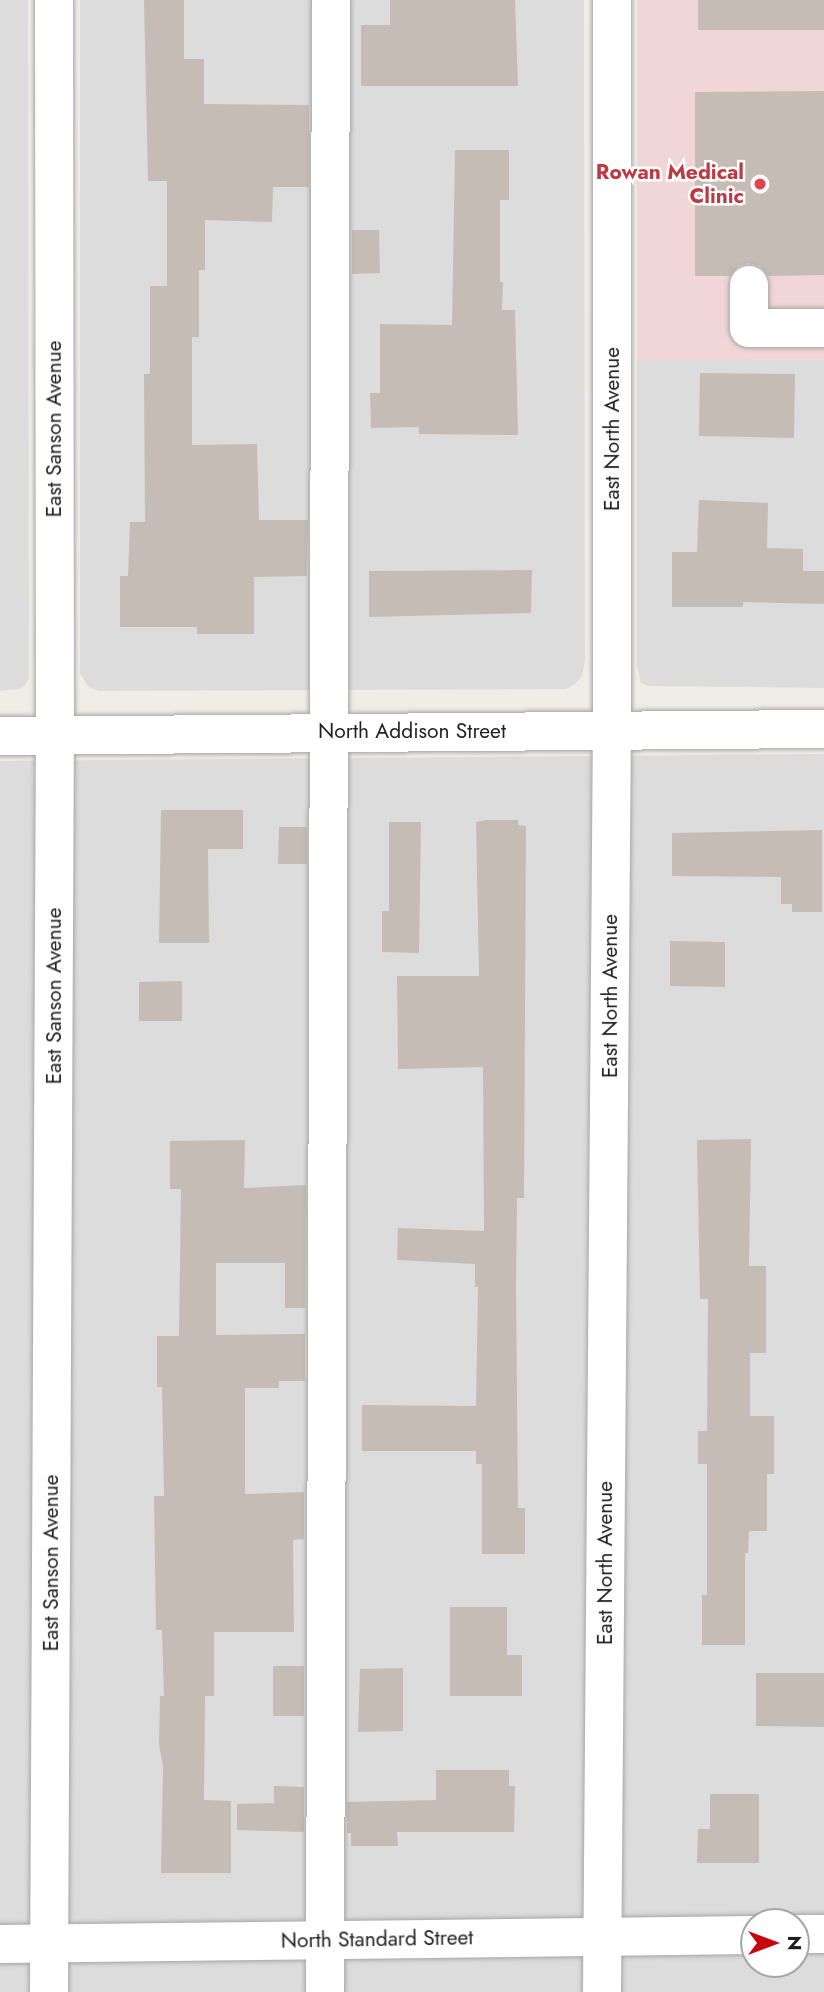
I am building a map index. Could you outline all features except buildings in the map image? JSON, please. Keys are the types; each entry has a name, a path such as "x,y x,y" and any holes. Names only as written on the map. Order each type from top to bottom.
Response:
{"street":[{"name":"East Sanson Avenue","path":"49,1992 55,735 54,0"},
{"path":"325,1992 331,732 331,0"},
{"name":"East North Avenue","path":"602,1992 612,730 612,0"},
{"path":"749,285 749,328 824,328"},
{"name":"North Addison Street","path":"0,736 824,729"},
{"name":"North Standard Street","path":"0,1944 740,1935"}],"shaded area":[{"path":"0,0 28,0 29,679 19,689 0,691"},
{"path":"80,0 584,0 585,661 582,676 575,684 566,689 99,691 88,687 80,673"},
{"path":"637,0 824,0 824,360 637,360"},
{"path":"637,360 824,360 824,688 649,686 641,683 637,666"},
{"path":"824,754 824,1992 0,1992 0,761"}],"place":[{"name":"Rowan Medical Clinic","path":"760,184"}]}
